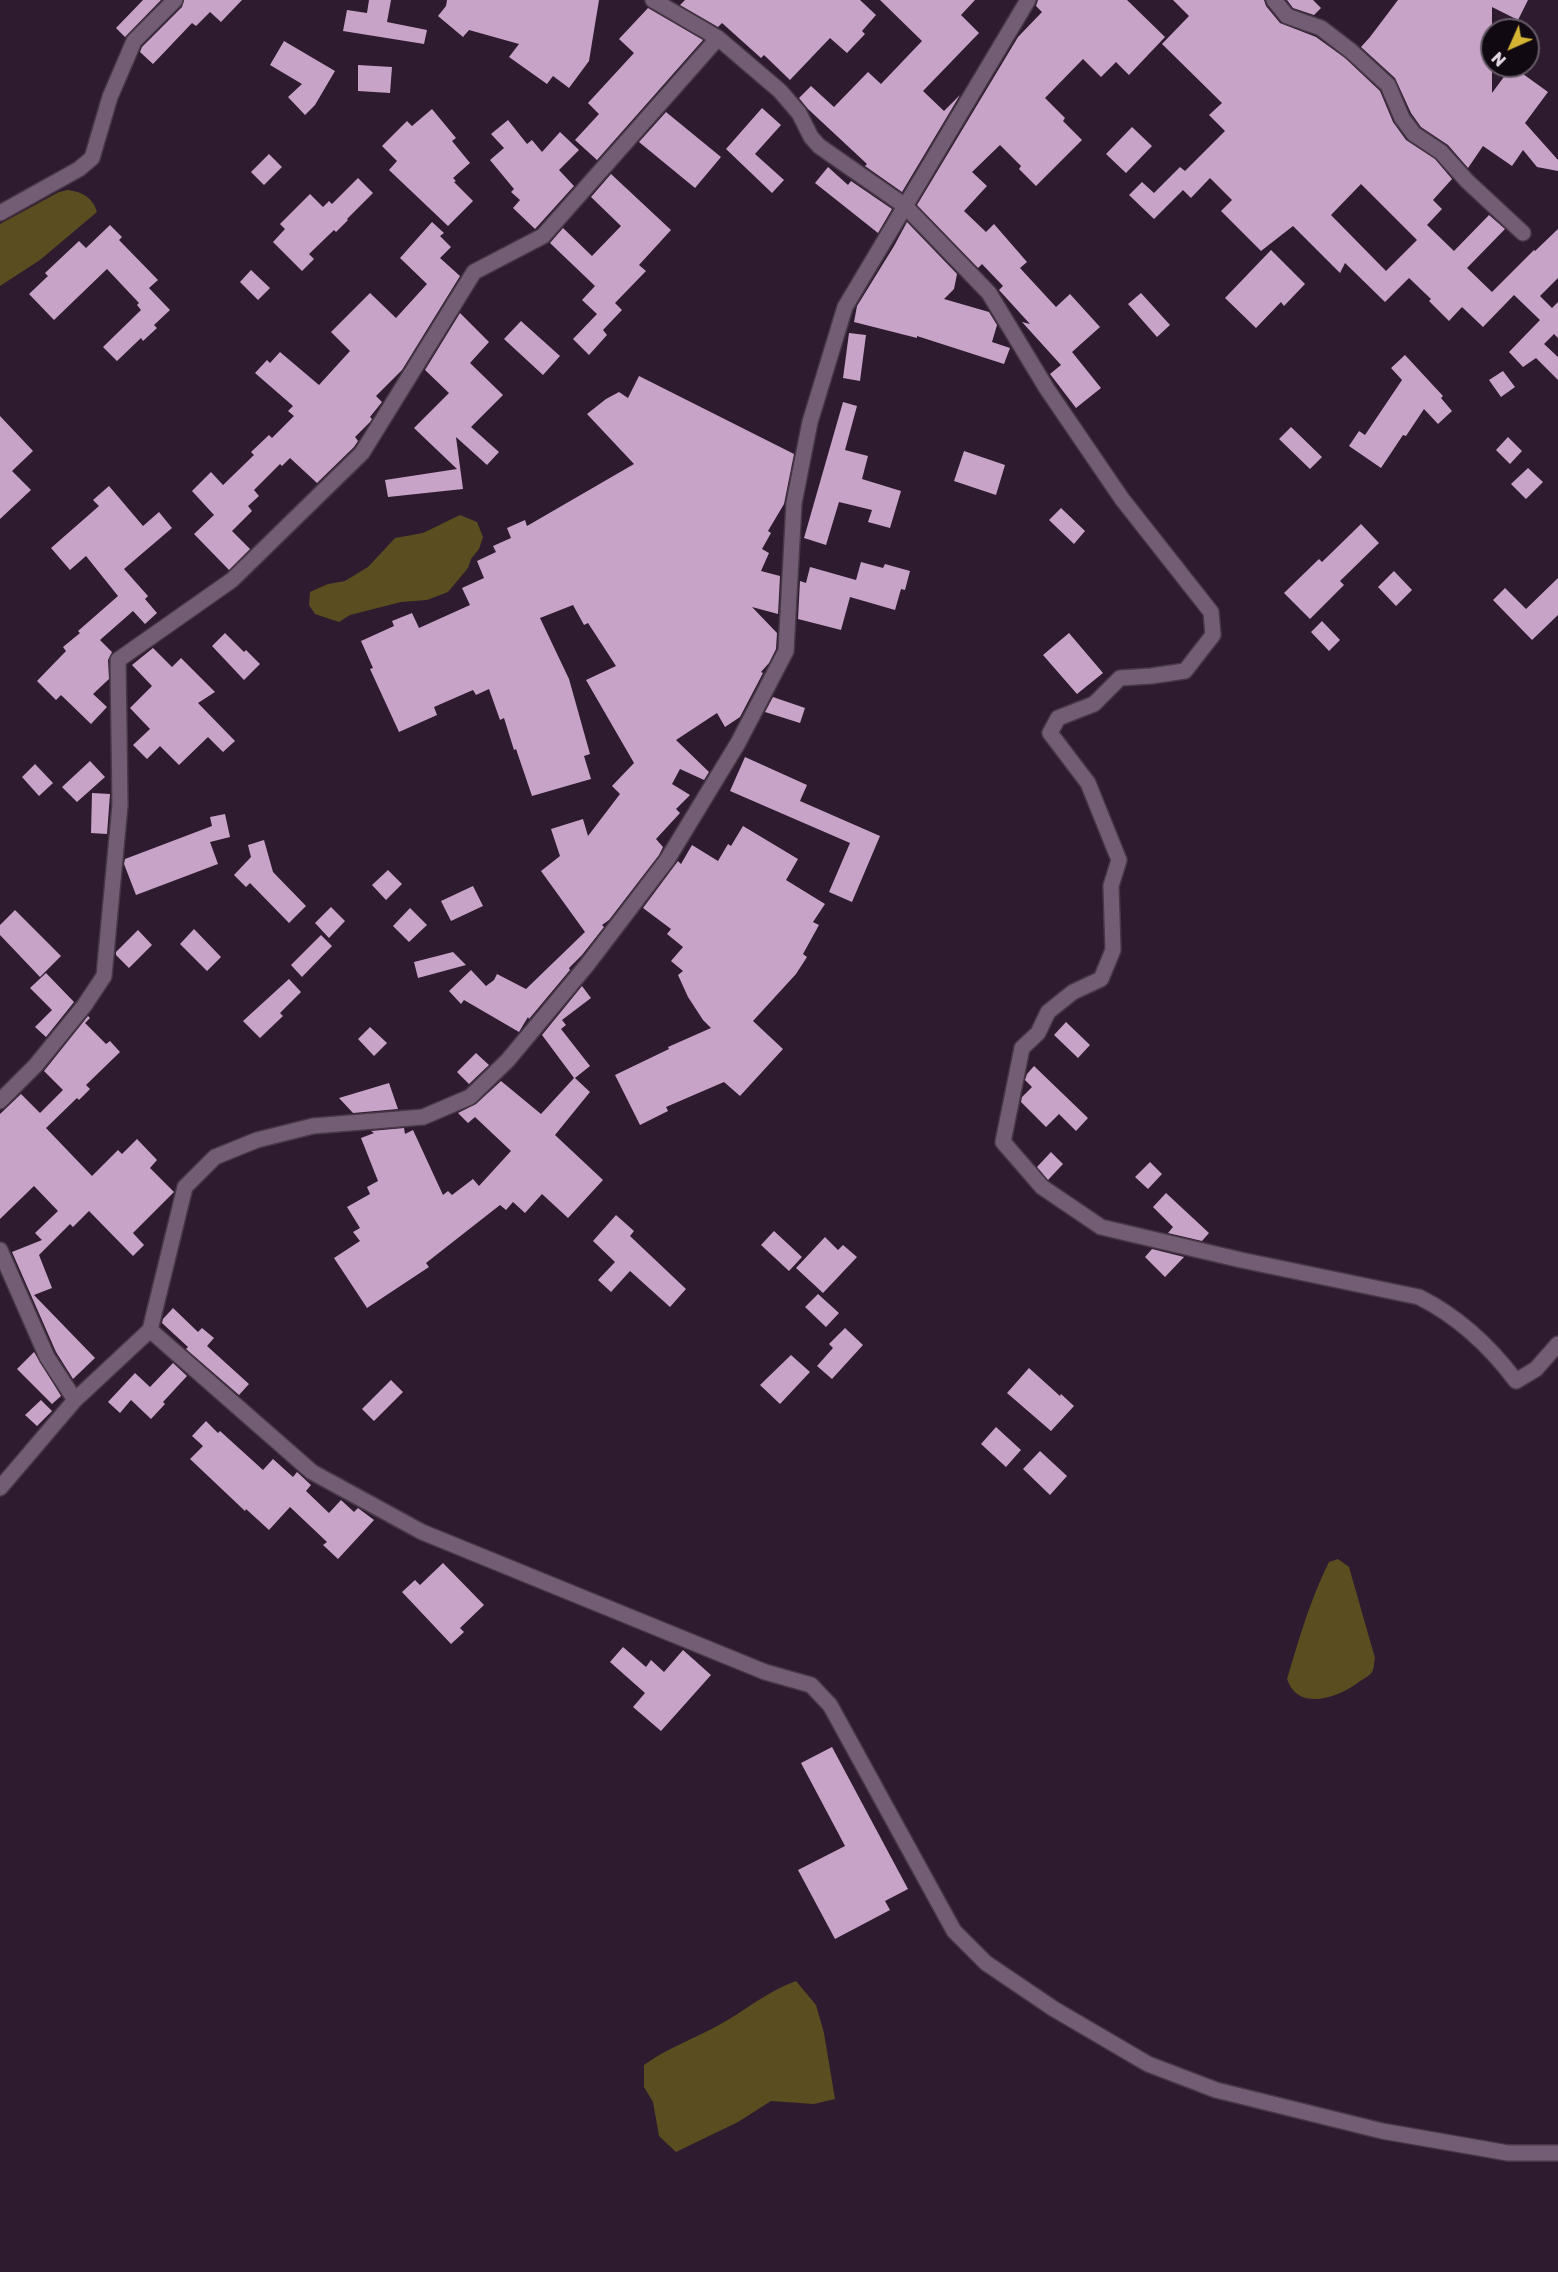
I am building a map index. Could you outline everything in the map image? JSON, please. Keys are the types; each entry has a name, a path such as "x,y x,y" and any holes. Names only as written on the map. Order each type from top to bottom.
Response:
{"street":[{"path":"0,213 79,169 92,158 110,98 134,41 175,0"},
{"path":"653,0 718,38 780,91 799,113 811,137 819,146 905,206 989,293 1047,388 1122,499 1211,612 1213,634 1185,671 1120,678 1094,704 1058,718 1050,733 1088,783 1119,860 1111,886 1113,950 1101,980 1073,992 1048,1012 1038,1033 1022,1048 1004,1142 1042,1187 1101,1227 1156,1238 1241,1260 1419,1297 1437,1306 1469,1328 1501,1361 1516,1381 1536,1369 1558,1344"},
{"path":"0,1488 75,1400 150,1330 185,1187 215,1157 257,1140 313,1126 423,1117 470,1097 508,1060 587,965 667,860 738,743 786,651 794,503 810,422 845,307 1028,0"},
{"path":"1274,0 1287,16 1321,28 1351,51 1388,85 1402,118 1414,134 1441,152 1467,181 1523,232"},
{"path":"0,1101 43,1056 84,1006 104,975 120,805 118,660 232,580 362,453 474,272 543,236 718,38"},
{"path":"0,1250 46,1357 75,1400"},
{"path":"150,1330 312,1472 422,1533 765,1672 811,1685 830,1705 954,1930 986,1963 1054,2009 1148,2064 1216,2090 1382,2131 1508,2153 1558,2153"}],"shaded area":[{"path":"68,190 87,196 97,212 40,260 0,286 0,224 59,192"},
{"path":"460,515 477,522 483,537 468,568 448,592 427,600 401,602 350,615 339,622 315,614 309,605 310,592 328,584 345,581 368,567 395,538 423,533"},
{"path":"1338,1559 1349,1567 1375,1658 1374,1667 1368,1676 1342,1692 1320,1699 1310,1699 1292,1690 1287,1679 1316,1591 1329,1562"},
{"path":"796,1981 816,2005 824,2033 835,2099 814,2104 771,2101 738,2122 676,2152 659,2136 653,2102 644,2087 644,2065 719,2025 775,1990"}],"building":[{"path":"143,0 161,0 125,37 116,28"},
{"path":"184,0 242,0 221,22 210,12 196,26 192,23 153,64 140,52 142,47 182,7"},
{"path":"369,0 391,0 387,22 427,30 424,44 343,31 347,10 367,13"},
{"path":"447,0 599,0 589,61 569,88 553,76 547,84 509,57 519,44 469,30 463,37 438,16 446,6"},
{"path":"685,0 860,0 876,15 862,31 865,34 847,53 830,38 790,80 764,55 761,58 722,23 718,27 680,5"},
{"path":"880,0 975,0 961,15 979,33 923,91 944,111 960,95 902,192 865,166 867,164 799,98 811,86 834,107 868,72 881,84 922,41"},
{"path":"1038,0 1127,0 1165,37 1129,75 1116,62 1101,77 1083,59 1045,98 1082,140 1036,186 1019,169 1021,166 1000,145 972,172 987,186 964,211 986,232 994,224 1027,262 1020,268 1056,307 1070,294 1100,327 1072,352 1101,388 1076,408 1050,374 1061,365 1022,322 1030,324 999,290 1003,286 982,264 978,268 917,205 1018,37 1042,12 1036,6"},
{"path":"1173,0 1264,0 1280,23 1316,37 1345,58 1380,91 1393,122 1406,140 1435,159 1452,179 1433,200 1442,209 1427,225 1454,251 1489,215 1505,229 1467,268 1492,292 1558,229 1558,278 1540,296 1552,308 1558,302 1558,338 1554,334 1544,344 1558,357 1558,380 1536,358 1523,367 1509,352 1540,320 1514,295 1483,327 1462,307 1449,321 1429,301 1431,299 1409,278 1385,302 1345,263 1340,273 1293,226 1261,251 1221,211 1232,200 1210,178 1191,198 1183,190 1154,219 1129,195 1142,182 1154,193 1180,167 1185,171 1225,131 1209,115 1222,103 1162,44 1189,16","holes":["1361,184 1417,240 1386,271 1331,215"]},
{"path":"1287,0 1313,0 1321,8 1314,15 1293,8"},
{"path":"1398,0 1528,0 1519,18 1514,18 1492,7 1492,18 1480,18 1480,78 1492,78 1492,93 1503,78 1529,78 1548,92 1525,123 1558,160 1558,171 1537,167 1523,150 1512,166 1483,146 1468,168 1448,145 1421,127 1411,113 1395,78 1361,47"},
{"path":"648,8 703,40 597,160 575,140 599,114 588,103 634,53 619,39"},
{"path":"284,41 335,71 315,105 305,115 288,97 302,84 270,65"},
{"path":"358,65 392,67 390,93 358,91"},
{"path":"762,108 781,125 755,154 784,180 772,193 726,149"},
{"path":"432,109 456,138 452,141 470,163 453,178 456,181 454,182 473,201 448,226 389,170 397,161 382,146 407,121 412,126"},
{"path":"666,112 721,157 695,188 639,142"},
{"path":"508,120 527,144 532,140 542,152 560,132 579,150 559,170 574,186 535,229 513,208 520,200 511,192 514,189 490,160 504,148 491,134"},
{"path":"1132,127 1152,146 1126,173 1106,154"},
{"path":"269,154 282,167 264,185 251,172"},
{"path":"828,167 848,185 851,181 892,209 878,233 815,183"},
{"path":"611,174 671,230 639,265 646,271 615,303 622,310 603,330 607,335 589,355 573,339 597,314 582,300 595,286 550,243 563,228 592,256 621,226 591,197"},
{"path":"358,178 373,193 336,232 334,230 309,254 314,259 302,271 273,242 285,229 280,224 310,194 323,207 329,201 332,204"},
{"path":"432,222 444,233 440,236 451,247 440,258 460,276 402,370 376,396 382,402 370,417 372,419 370,422 355,437 358,441 354,447 317,483 290,458 282,466 280,464 254,490 259,496 248,506 252,511 232,531 250,549 229,570 194,534 214,515 192,491 211,472 223,485 254,455 251,452 269,435 272,438 294,416 288,411 293,406 255,373 267,360 270,363 280,352 319,385 350,351 331,332 370,293 396,318 427,284 400,258"},
{"path":"907,222 957,274 954,289 944,299 989,312 997,325 992,342 1010,348 1004,364 917,336 917,338 854,322 857,306"},
{"path":"110,225 122,237 119,240 158,280 149,288 170,310 154,325 157,328 143,341 141,338 117,361 103,347 141,310 137,305 139,303 107,269 54,320 29,294 48,276 45,273 79,241 86,248"},
{"path":"1271,250 1305,284 1284,306 1281,302 1256,328 1225,298"},
{"path":"251,270 270,288 258,300 240,282"},
{"path":"1141,293 1170,325 1157,337 1128,304"},
{"path":"460,313 489,342 470,363 503,395 471,427 499,452 487,465 456,437 463,489 388,497 385,480 457,469 414,428 449,393 425,370"},
{"path":"521,321 560,356 543,375 504,339"},
{"path":"849,333 866,335 860,381 843,378"},
{"path":"1405,355 1443,396 1441,398 1452,411 1438,424 1424,409 1381,468 1349,446 1359,431 1365,435 1402,380 1391,368"},
{"path":"1503,371 1515,387 1501,397 1489,380"},
{"path":"639,376 794,454 784,504 768,531 771,533 762,549 769,553 761,571 780,576 778,614 752,607 777,633 776,649 761,672 763,673 740,717 725,727 717,713 676,740 709,772 704,780 680,769 672,784 690,795 676,809 680,813 656,839 663,847 659,855 609,920 602,925 604,927 569,968 570,970 529,1019 528,1017 519,1032 464,1000 461,1004 449,991 471,970 486,986 494,980 497,974 526,989 585,932 541,871 560,856 551,829 583,819 588,836 620,794 612,786 634,763 586,680 616,666 588,623 584,625 573,605 540,618 569,679 590,754 584,756 591,779 532,796 504,718 500,720 489,689 476,695 473,690 434,707 437,715 399,732 370,669 373,668 361,641 394,626 392,621 412,613 419,628 470,605 462,588 484,578 477,561 496,552 493,546 511,538 507,528 525,520 527,526 634,464 587,414 619,392 628,398"},
{"path":"843,402 857,406 845,450 868,456 862,479 901,491 890,528 868,522 872,510 839,502 826,545 804,538"},
{"path":"0,416 33,451 12,471 31,490 0,519"},
{"path":"1291,427 1322,457 1310,469 1279,439"},
{"path":"1508,437 1522,451 1510,464 1496,450"},
{"path":"964,451 1005,465 996,495 954,481"},
{"path":"1528,468 1543,482 1526,499 1511,484"},
{"path":"109,486 143,526 159,512 172,528 124,569 148,596 145,599 157,613 145,624 133,611 100,640 112,652 108,660 109,679 93,694 107,707 91,724 61,695 56,700 37,681 66,651 63,647 80,633 78,631 118,596 86,556 70,570 51,548 99,506 93,500"},
{"path":"1061,508 1085,531 1074,544 1049,520"},
{"path":"1361,524 1379,543 1340,581 1344,585 1310,619 1284,593 1319,559 1322,562"},
{"path":"861,562 883,568 885,564 910,571 905,590 901,589 895,610 850,597 841,630 798,619 800,581 806,583 810,567 856,580"},
{"path":"1394,571 1412,590 1396,606 1378,587"},
{"path":"1558,578 1558,615 1532,640 1493,600 1505,588 1526,609"},
{"path":"1322,621 1340,640 1329,651 1311,632"},
{"path":"225,633 260,664 244,680 212,646"},
{"path":"1069,633 1103,673 1077,694 1043,655"},
{"path":"153,648 172,667 181,658 215,692 198,703 235,741 223,752 208,737 179,765 160,746 147,759 133,745 150,729 130,708 152,686 132,665"},
{"path":"773,697 805,708 800,723 765,712"},
{"path":"745,757 807,785 800,801 880,836 852,902 829,892 850,843 730,791"},
{"path":"90,761 105,777 77,802 62,787"},
{"path":"35,764 53,783 39,796 22,777"},
{"path":"92,793 110,794 107,834 91,833"},
{"path":"225,814 230,837 210,842 218,864 136,895 124,864 125,859 212,826 210,817"},
{"path":"743,826 798,859 786,880 825,904 813,922 819,925 803,954 807,957 796,974 753,1021 783,1049 740,1096 724,1082 666,1107 668,1111 640,1125 615,1075 669,1049 668,1047 711,1028 688,997 678,975 683,971 671,961 683,947 667,934 671,929 643,908 678,861 681,864 692,845 718,861 728,844 731,846"},
{"path":"264,840 273,872 306,906 289,923 250,883 246,887 234,875 251,857 248,845"},
{"path":"388,870 402,884 386,900 372,885"},
{"path":"473,886 483,906 451,921 441,901"},
{"path":"331,907 345,921 329,938 315,923"},
{"path":"410,908 427,925 409,942 393,926"},
{"path":"15,910 61,956 40,977 0,935 0,925"},
{"path":"194,929 221,957 207,971 180,944"},
{"path":"138,930 152,945 129,968 116,955 116,952"},
{"path":"321,935 332,946 302,977 291,965"},
{"path":"453,952 466,965 418,978 414,962"},
{"path":"46,973 74,1002 46,1037 35,1027 52,1010 30,988"},
{"path":"289,979 301,992 280,1013 283,1016 260,1038 243,1021"},
{"path":"582,986 591,998 562,1020 566,1025 561,1029 590,1066 575,1078 590,1092 555,1135 603,1180 568,1218 542,1194 525,1213 513,1202 506,1210 500,1205 426,1263 429,1267 367,1308 334,1258 360,1241 353,1232 360,1228 347,1207 370,1194 367,1187 378,1181 361,1138 374,1133 371,1131 404,1128 405,1134 413,1130 443,1195 448,1191 452,1195 473,1179 479,1186 511,1151 475,1117 468,1123 458,1113 476,1104 501,1081 541,1114 574,1078 542,1035"},
{"path":"88,1016 90,1018 85,1023 106,1044 110,1041 120,1052 86,1085 90,1089 79,1100 77,1098 46,1128 92,1176 118,1150 122,1154 137,1139 157,1160 150,1168 174,1192 133,1233 144,1245 133,1256 89,1211 73,1227 70,1224 39,1255 52,1288 34,1295 95,1358 73,1379 56,1352 12,1252 42,1240 35,1233 58,1211 34,1186 0,1219 0,1114 21,1094 40,1113 63,1090 44,1071"},
{"path":"1066,1022 1090,1045 1078,1058 1054,1035"},
{"path":"370,1027 387,1043 374,1056 358,1039"},
{"path":"476,1053 489,1065 469,1084 457,1072"},
{"path":"1034,1066 1088,1118 1076,1131 1059,1114 1046,1127 1021,1102 1022,1097 1032,1087 1025,1080"},
{"path":"389,1083 398,1109 353,1113 339,1098"},
{"path":"1051,1152 1063,1164 1048,1180 1037,1167"},
{"path":"1150,1162 1162,1174 1148,1189 1135,1177"},
{"path":"1166,1193 1209,1233 1202,1241 1168,1233 1173,1227 1153,1207"},
{"path":"616,1215 634,1231 630,1236 686,1289 670,1307 630,1271 611,1292 598,1280 615,1262 593,1241"},
{"path":"774,1231 802,1257 789,1271 761,1245"},
{"path":"825,1237 838,1250 843,1245 857,1257 823,1293 796,1268"},
{"path":"1152,1249 1184,1257 1165,1277 1145,1257"},
{"path":"818,1294 839,1313 826,1327 805,1307"},
{"path":"173,1308 198,1332 202,1328 214,1338 207,1346 249,1384 239,1395 186,1349 188,1347 162,1323"},
{"path":"845,1328 863,1345 832,1379 817,1366 833,1348 829,1344"},
{"path":"34,1352 61,1396 52,1404 17,1369"},
{"path":"791,1355 810,1372 780,1404 760,1385"},
{"path":"173,1363 187,1376 151,1419 131,1400 120,1413 108,1402 135,1373 150,1387"},
{"path":"1029,1368 1074,1406 1051,1431 1007,1393"},
{"path":"391,1380 403,1392 374,1421 362,1409"},
{"path":"41,1400 52,1411 37,1426 25,1415"},
{"path":"206,1421 263,1470 273,1459 293,1477 297,1472 311,1485 306,1491 329,1513 341,1500 354,1512 358,1508 374,1520 338,1559 323,1545 327,1542 290,1507 269,1530 246,1509 245,1511 190,1459 203,1446 192,1436"},
{"path":"996,1427 1021,1450 1006,1467 981,1444"},
{"path":"1040,1451 1067,1476 1050,1495 1023,1469"},
{"path":"443,1563 484,1605 460,1628 464,1632 451,1644 402,1592 415,1580 420,1585"},
{"path":"623,1647 646,1667 651,1660 664,1672 683,1650 711,1675 661,1731 633,1707 645,1693 610,1662"},
{"path":"832,1747 908,1889 885,1901 890,1910 835,1939 798,1870 845,1846 801,1763"}]}
